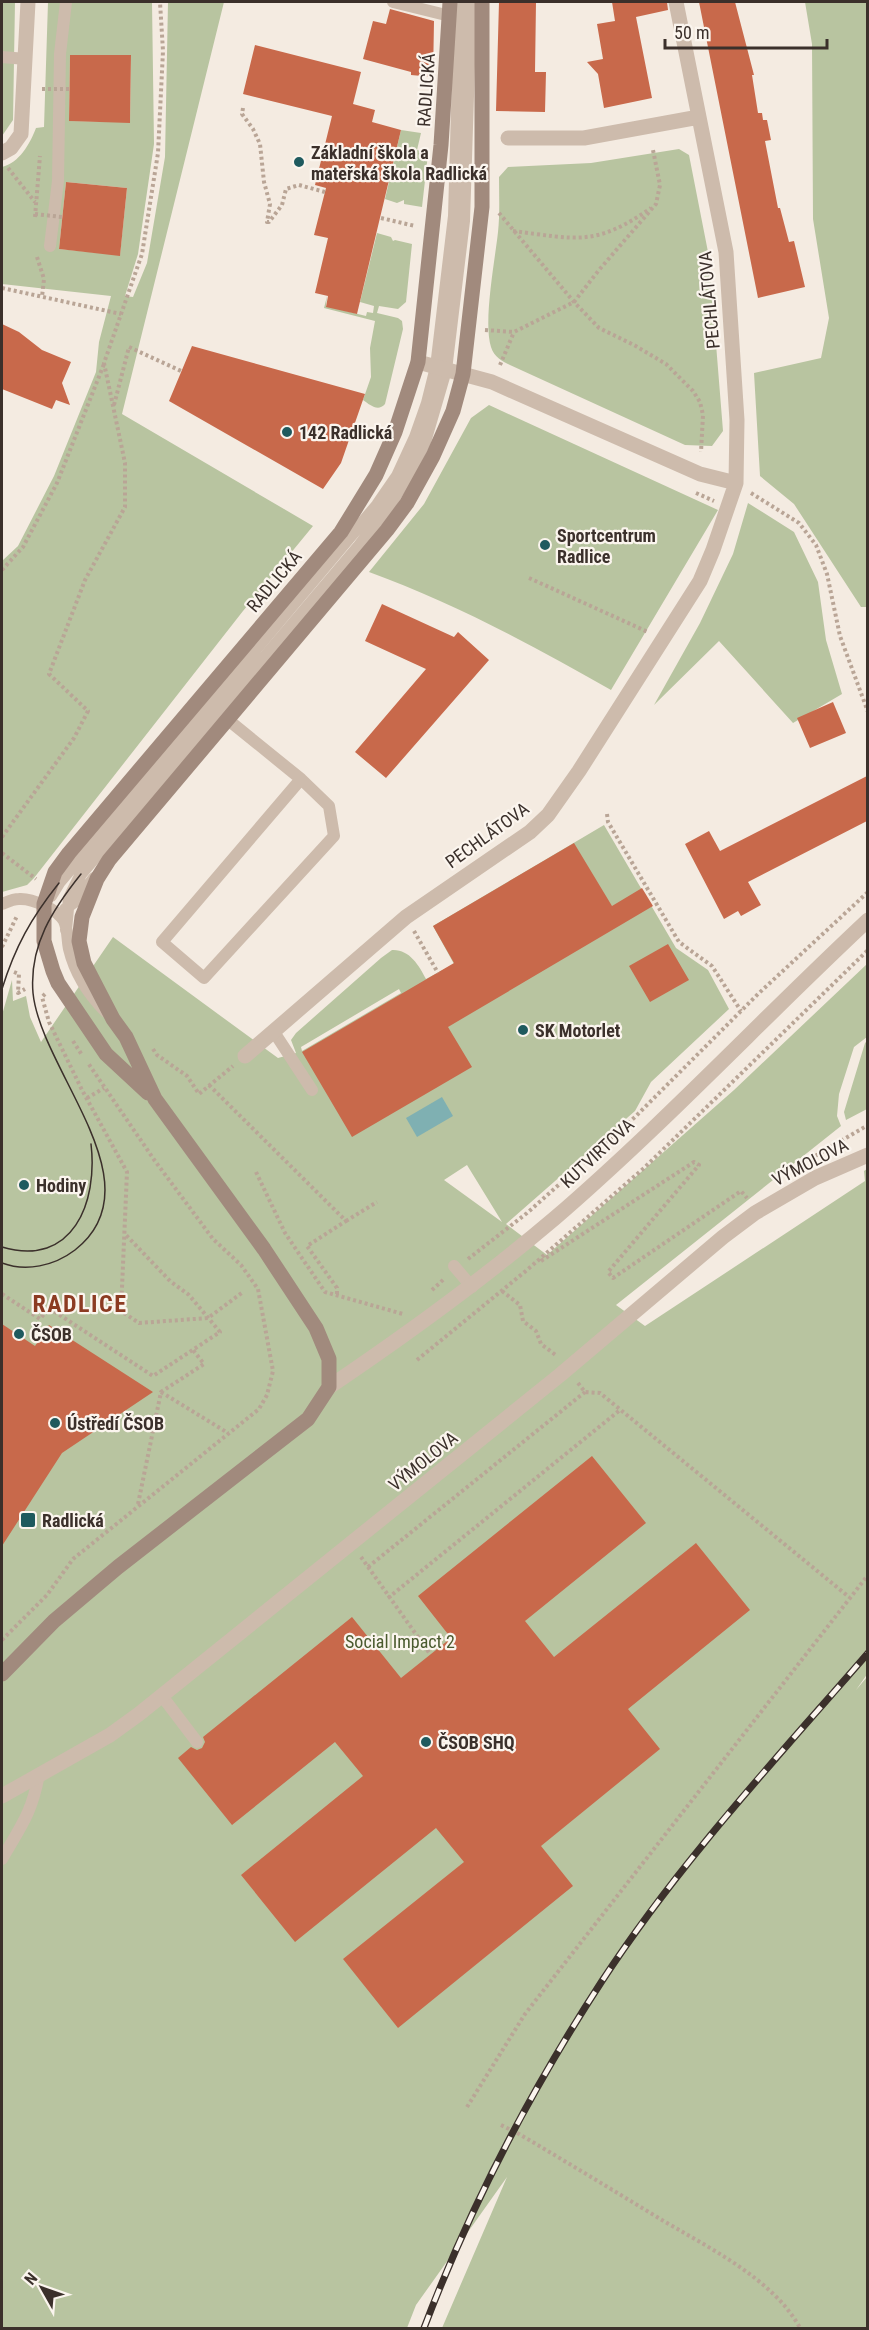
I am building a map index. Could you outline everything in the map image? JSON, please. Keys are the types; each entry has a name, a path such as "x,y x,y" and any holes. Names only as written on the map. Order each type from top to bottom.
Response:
{"main road":[{"name":"RADLICKÁ","path":"329,1387 329,1359 316,1328 264,1250 155,1099 126,1037 113,1019 84,963 80,941 82,917 98,879 109,861 387,530 407,503 433,456 453,411 463,374 482,207 482,2"},
{"name":"RADLICKÁ","path":"155,1099 106,1054 58,983 44,941 52,879 69,854 341,532 376,474 394,432 418,362 441,145 450,9"},
{"path":"2,1674 54,1621 308,1419 329,1387"}],"street":[{"path":"4,159 21,134 28,2"},
{"name":"PECHLÁTOVA","path":"245,1056 406,917 530,832 549,814 700,581 713,550 736,483 737,420 726,252 676,2"},
{"path":"508,138 584,138 699,117"},
{"path":"418,362 492,382 700,474 736,483"},
{"name":"KUTVIRTOVA","path":"329,1387 418,1328 472,1287 556,1217 623,1157 867,920"},
{"name":"VÝMOLOVA","path":"2,1796 110,1735 162,1696 567,1369 723,1237 752,1206 867,1155"}],"lane":[{"path":"50,246 58,181 60,54 66,2"},
{"path":"393,2 450,9"},
{"path":"47,910 59,883 377,505 397,476 415,437 441,368 454,216 460,2"},
{"path":"66,930 71,891 81,874 350,556 389,506 408,476 424,442 441,368 464,221 471,2"},
{"path":"2,57 26,59"},
{"path":"227,719 301,779 329,806 334,836 204,978 162,942 301,779"},
{"path":"47,910 69,908 109,861"},
{"path":"2,904 18,899 27,900 63,920 71,958 80,979 92,998 113,1019"},
{"path":"274,1032 312,1090"},
{"path":"455,1267 472,1287"},
{"path":"162,1696 197,1742"},
{"path":"2,1859 29,1814 35,1800 39,1774"}],"path":[{"path":"2,570 23,547 57,483 104,363 142,254 158,153 163,51 160,2"},
{"path":"40,78 40,100"},
{"path":"42,89 69,89"},
{"path":"243,108 242,114 254,129 260,144 264,182 270,204 267,222 282,206 286,189 299,185 325,192"},
{"path":"34,224 41,146"},
{"path":"484,330 514,332 574,302 656,204 660,185 653,150"},
{"path":"4,159 36,202"},
{"path":"513,231 579,239 595,237 630,222 656,204"},
{"path":"495,208 574,302 599,328 666,364 693,391 700,402 703,415 701,452"},
{"path":"35,214 63,218"},
{"path":"381,218 418,227"},
{"path":"35,252 44,279 42,297"},
{"path":"2,288 121,314"},
{"path":"500,365 514,332"},
{"path":"114,406 129,348 181,371"},
{"path":"2,837 74,738 88,711 49,674 85,580 125,507 125,463 104,363"},
{"path":"736,483 799,523 816,545 827,574 840,636 867,712"},
{"path":"689,490 720,504"},
{"path":"529,579 646,631 656,638"},
{"path":"607,814 608,822 679,942 712,966 741,1011"},
{"path":"2,853 34,878"},
{"path":"429,1292 455,1267 527,1213 636,1116 741,1011 867,892"},
{"path":"2,947 27,900"},
{"path":"406,917 438,973"},
{"path":"417,1360 527,1270 644,1168 867,950"},
{"path":"14,972 19,974 18,993 25,989"},
{"path":"47,991 42,997 49,1022 127,1172 120,1311 139,1323 208,1318 243,1292"},
{"path":"2,1640 47,1594 73,1559 258,1409 267,1395 273,1371 258,1289 241,1265 213,1239 155,1161 71,1038"},
{"path":"199,1094 245,1056"},
{"path":"209,1085 346,1221"},
{"path":"87,1098 104,1088"},
{"path":"527,1270 694,1162 699,1165 608,1272 613,1278 741,1191 752,1206"},
{"path":"256,1172 285,1233 325,1292 402,1315 411,1307"},
{"path":"337,1294 337,1288 307,1246 377,1202"},
{"path":"2,1294 40,1320 49,1308 153,1376 220,1332 189,1294 170,1281 124,1233"},
{"path":"502,1291 520,1305 523,1321 536,1330 541,1344 557,1356 585,1392"},
{"path":"138,1504 161,1392 204,1364 193,1350"},
{"path":"161,1392 228,1433"},
{"path":"368,1567 585,1392 600,1393 849,1597"},
{"path":"388,1598 620,1410"},
{"path":"467,2107 525,2014 867,1575"},
{"path":"501,2125 519,2133 730,2261 764,2287 792,2314 800,2328"}],"green space":[{"path":"2,2 15,2 13,120 2,136"},
{"path":"48,2 152,2 154,144 138,254 125,296 133,297 147,263 165,157 168,2 224,2 122,414 313,526 243,611 34,878 27,885 2,892 2,561 18,546 54,476 96,372 99,342 111,296 2,284 2,167 19,157 36,128 44,127","holes":["70,55 131,55 130,122 69,121","66,182 127,188 120,255 59,249"]},
{"path":"805,2 867,2 867,607 861,607 794,504 760,476 754,373 821,358 829,318 813,219 812,44"},
{"path":"401,130 421,133 417,150 428,154 422,207 404,204 404,200 397,203 385,199"},
{"path":"679,149 689,155 709,257 723,431 712,446 685,445 510,365 494,353 489,336 490,291 499,225 499,177 508,167 591,163"},
{"path":"377,233 391,237 393,241 412,244 406,302 398,309 379,306 377,313 398,318 402,321 403,329 385,404 377,408 363,400 371,377 370,348 375,321 324,308 327,296 326,306 366,316 367,312 373,313 374,306 360,302"},
{"name":"Sportcentrum Radlice","path":"489,405 718,510 611,690 492,626 431,597 369,572 424,504 471,418"},
{"path":"748,503 794,532 818,582 826,640 842,694 793,723 719,641 654,705 700,623 733,554"},
{"name":"Social Impact 2","path":"604,825 676,948 708,970 729,1009 651,1082 635,1111 506,1224 547,1255 734,1090 867,964 867,1037 854,1047 839,1094 837,1116 841,1126 616,1305 645,1326 865,1181 864,1171 867,1169 868,1673 856,1690 867,1677 867,2328 442,2328 507,2177 416,2305 407,2328 2,2328 2,1015 12,980 13,1001 26,996 30,1017 41,1042 113,937 278,1058 296,1053 291,1040 296,1033 392,950 408,955 417,963 426,979 454,964 433,926","holes":["399,989 401,993 302,1051 301,1047","467,1165 502,1222 444,1180"]},
{"path":"867,1041 867,1109 846,1120 844,1112"}],"water":[{"path":"442,1097 453,1116 417,1137 406,1118"}],"building":[{"path":"499,2 536,2 535,72 546,72 545,112 496,111"},
{"path":"612,2 667,2 668,10 636,17 652,98 604,108 598,74 587,62 603,59 597,24 615,21"},
{"path":"699,2 735,2 754,75 752,75 758,113 762,113 763,120 767,120 771,140 765,141 778,208 780,208 789,242 794,241 805,287 758,298"},
{"path":"390,9 434,21 433,77 411,75 411,72 363,59 373,21 386,24"},
{"path":"255,45 361,72 353,104 375,110 372,122 401,130 357,314 326,307 328,296 315,293 328,238 314,235 326,188 315,185 332,116 243,94"},
{"path":"70,55 131,55 130,123 69,121"},
{"path":"66,182 127,188 120,256 59,249"},
{"path":"2,324 19,332 42,350 71,362 62,383 70,405 56,400 52,409 2,389"},
{"name":"142 Radlická","path":"192,346 365,394 341,463 323,489 169,401"},
{"path":"382,604 454,637 458,632 489,660 386,778 355,752 426,669 365,641"},
{"path":"833,702 846,733 810,748 797,718"},
{"path":"867,776 867,821 748,882 761,905 741,916 738,911 724,919 685,844 709,831 720,851"},
{"path":"574,843 612,906 642,888 653,906 448,1027 472,1067 352,1137 302,1052 454,963 433,926"},
{"path":"668,944 689,980 650,1002 629,966"},
{"name":"Ústředí ČSOB","path":"2,1324 35,1346 49,1325 153,1392 62,1453 2,1546"},
{"name":"ČSOB SHQ","path":"592,1456 646,1523 525,1621 554,1657 696,1543 750,1610 628,1709 660,1749 541,1846 573,1886 398,2028 343,1959 464,1862 436,1828 295,1942 241,1875 363,1776 335,1742 232,1825 178,1758 191,1747 197,1750 202,1748 205,1742 203,1737 352,1617 401,1678 451,1638 418,1596"}],"tram line":[{"path":"2,1263 21,1267 40,1266 67,1256 98,1223 105,1193 101,1161 88,1126 41,1024 33,993 35,959 39,943 52,914 81,874"},
{"path":"2,989 25,933 59,883"},
{"path":"2,1247 26,1251 47,1248 63,1239 76,1225 85,1208 90,1188 91,1144"}],"railway":[{"path":"424,2328 461,2238 504,2150 551,2064 602,1981 632,1937 696,1853 868,1653"}],"place":[{"name":"Základní škola a mateřská škola Radlická","path":"299,162"},
{"name":"142 Radlická","path":"287,432"},
{"name":"Sportcentrum Radlice","path":"545,545"},
{"name":"SK Motorlet","path":"523,1030"},
{"name":"Hodiny","path":"24,1185"},
{"name":"ČSOB","path":"19,1334"},
{"name":"Ústředí ČSOB","path":"55,1423"},
{"name":"Radlická","path":"28,1520"},
{"name":"ČSOB SHQ","path":"426,1742"}],"district":[{"name":"RADLICE","path":"80,1304"}]}
